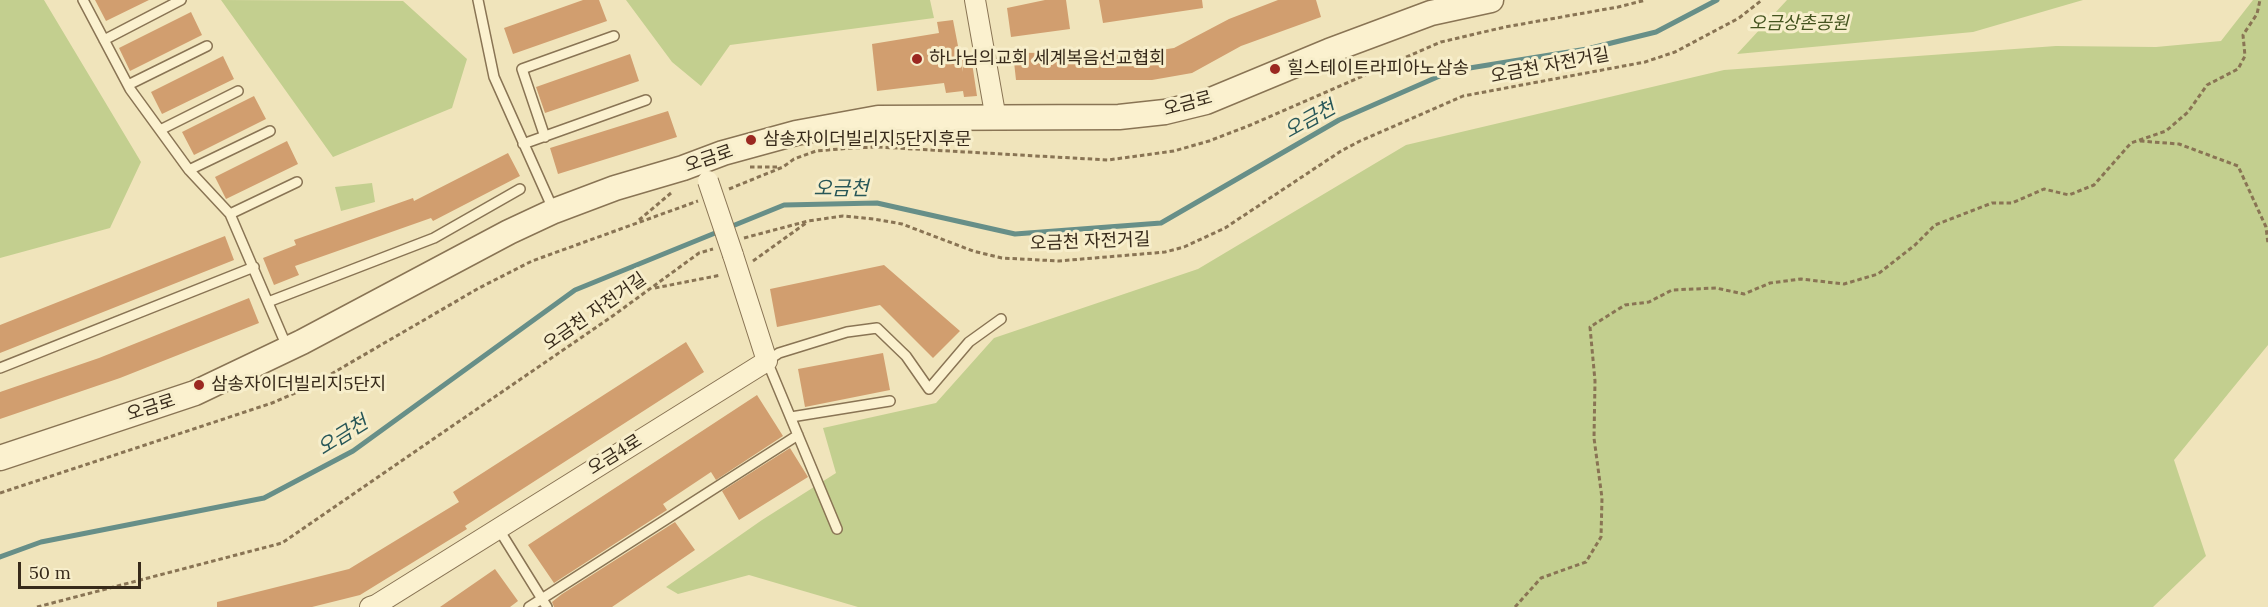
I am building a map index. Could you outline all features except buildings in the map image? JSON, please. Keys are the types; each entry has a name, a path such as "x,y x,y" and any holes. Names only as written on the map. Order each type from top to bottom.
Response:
{"street":[{"path":"975,0 996,118"},
{"name":"오금로","path":"0,458 195,393 288,349 509,232 554,211 615,188 710,183 795,133 869,120 1119,117 1165,112 1206,102 1329,51 1431,13 1491,0"},
{"path":"710,183 735,251 767,361"},
{"name":"오금4로","path":"374,606 767,361"}],"lane":[{"path":"82,0 128,85 189,170 230,214 288,349"},
{"path":"104,40 181,0"},
{"path":"478,0 494,77 554,211"},
{"path":"545,137 522,69 614,36"},
{"path":"128,85 207,46"},
{"path":"160,130 237,91"},
{"path":"523,144 646,100"},
{"path":"189,170 270,131"},
{"path":"230,214 297,182"},
{"path":"268,302 434,238 520,189"},
{"path":"0,368 254,267"},
{"path":"837,529 767,361 779,353 847,332 877,328 906,356 929,389 969,342 1001,318"},
{"path":"791,417 890,401"},
{"path":"529,607 798,435"},
{"path":"498,528 547,607"}],"path":[{"path":"0,493 281,400 307,388 479,288 532,261 637,221 710,183 783,167 794,159 816,151 878,147 1108,160 1174,151 1248,126 1441,42 1505,27 1646,0"},
{"name":"오금천 자전거길","path":"37,607 282,543 699,254 735,251 808,221 843,216 902,224 973,251 1002,258 1059,261 1165,252 1184,247 1225,228 1341,151 1360,141 1463,96 1645,62 1675,52 1739,18 1762,0"},
{"path":"1515,607 1541,578 1586,562 1601,537 1602,498 1594,438 1595,381 1590,327 1625,305 1649,302 1672,290 1716,288 1744,294 1770,283 1801,279 1844,284 1878,274 1935,225 1992,203 2012,203 2044,189 2069,195 2094,185 2131,143 2166,131 2188,112 2207,85 2238,69 2245,56 2243,35 2257,14 2260,0"},
{"path":"2138,141 2180,144 2238,166 2266,226 2268,244"},
{"path":"749,167 783,167"},
{"path":"637,221 678,188"},
{"path":"735,251 808,221"},
{"path":"652,288 721,275"}],"green space":[{"path":"0,0 44,0 141,162 110,228 0,258"},
{"path":"221,0 403,1 467,59 452,108 333,157"},
{"path":"626,0 930,0 934,18 730,45 701,86 672,62"},
{"name":"오금상촌공원","path":"1787,0 2083,0 1973,32 1737,54"},
{"path":"2253,0 2268,0 2268,345 2174,460 2206,556 2153,607 858,607 749,575 678,594 666,587 762,520 836,473 823,428 936,403 994,338 1198,269 1406,145 1724,70 2056,46 2156,47 2221,41"},
{"path":"372,183 375,202 341,211 335,187"}],"waterway":[{"name":"오금천","path":"0,557 41,542 264,498 353,451 575,290 784,205 877,203 1015,234 1161,223 1339,120 1451,71 1587,49 1656,32 1717,0"}],"place":[{"name":"하나님의교회 세계복음선교협회","path":"917,59"},
{"name":"힐스테이트라피아노삼송","path":"1275,69"},
{"name":"삼송자이더빌리지5단지후문","path":"751,140"},
{"name":"삼송자이더빌리지5단지","path":"199,385"}]}
